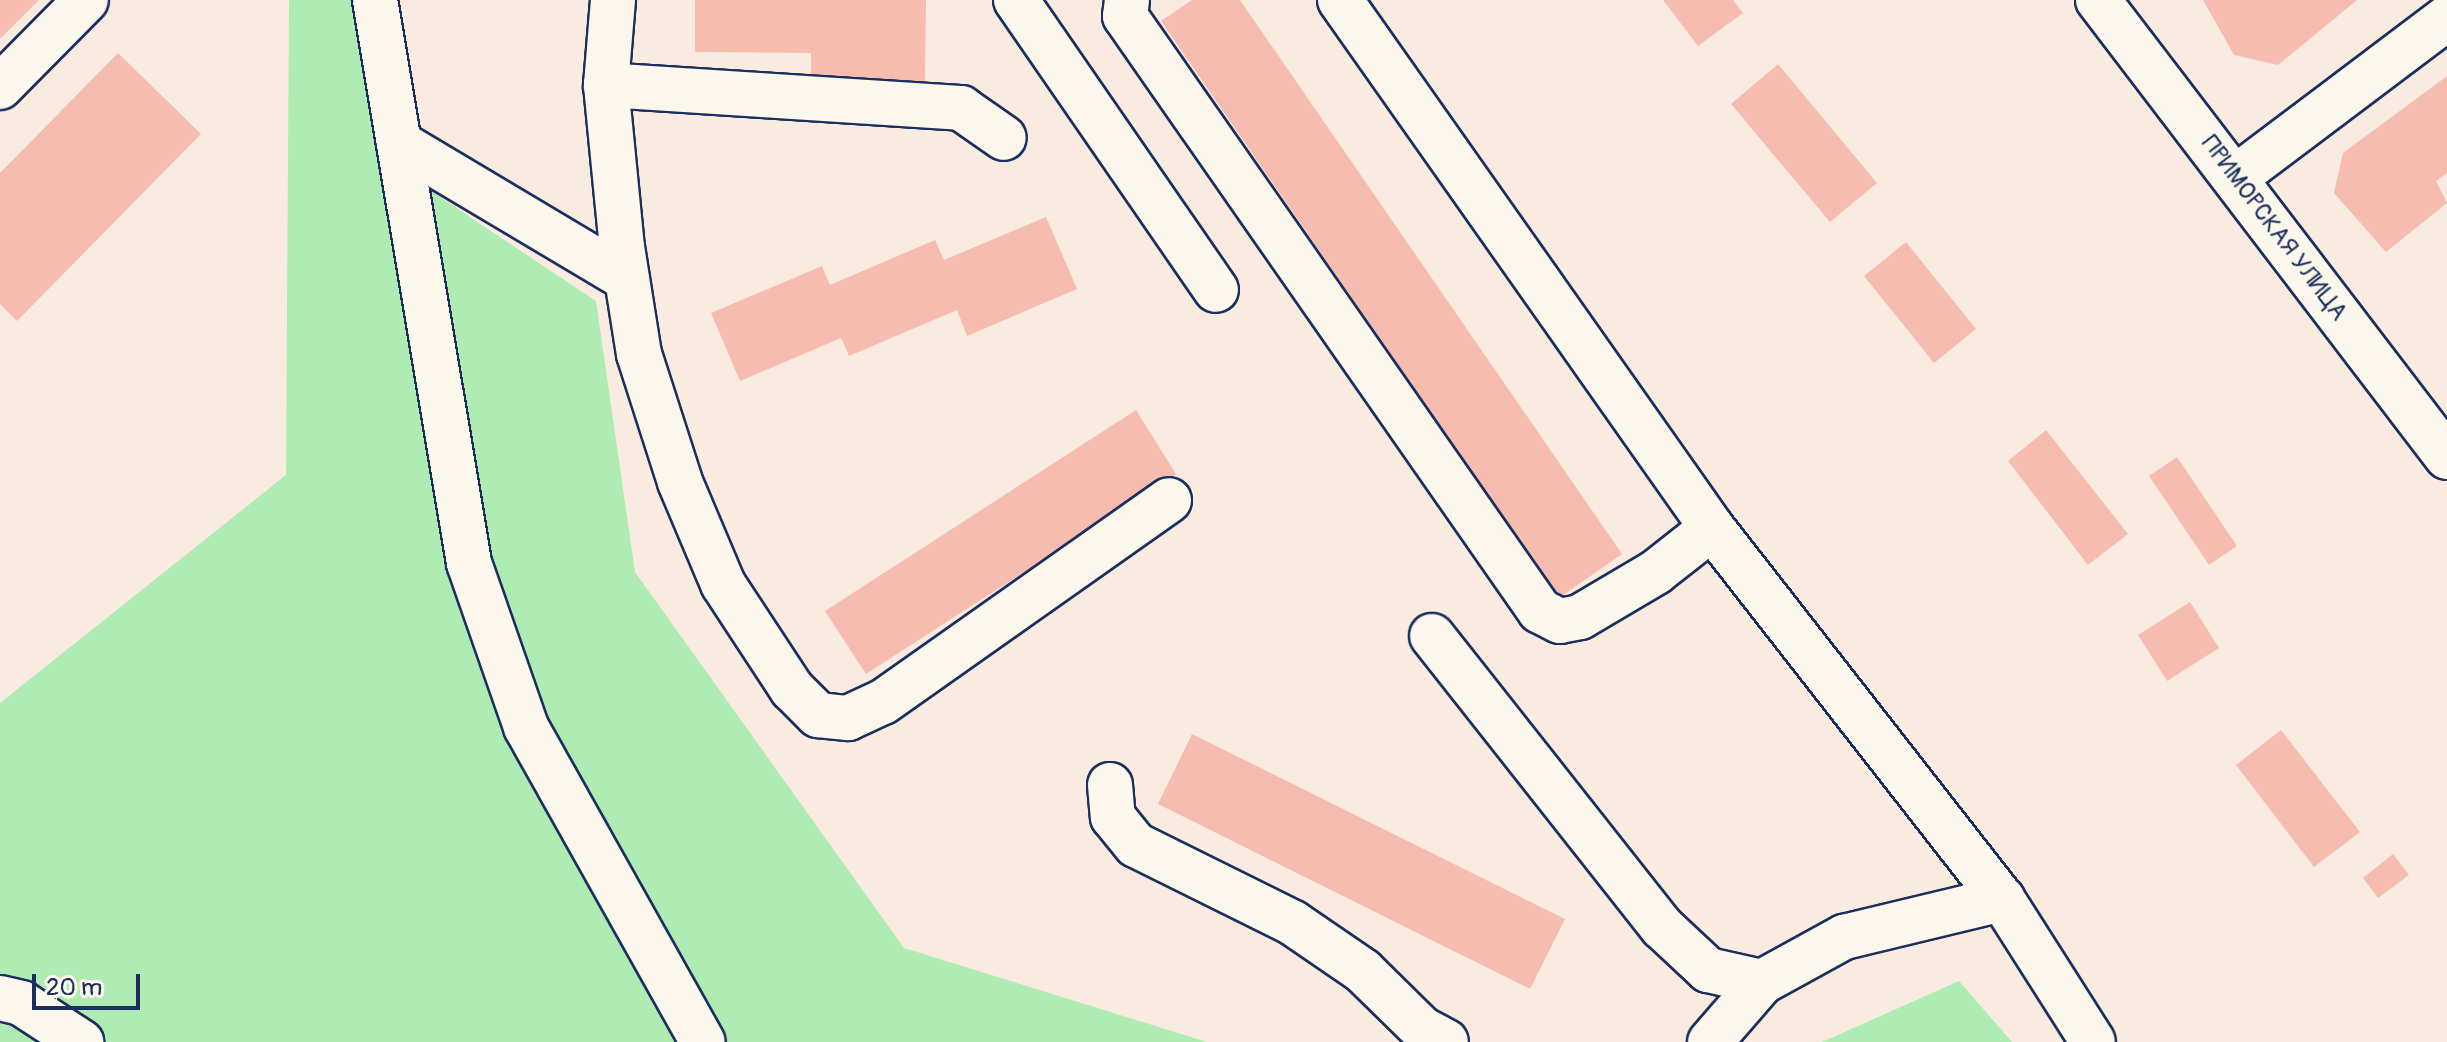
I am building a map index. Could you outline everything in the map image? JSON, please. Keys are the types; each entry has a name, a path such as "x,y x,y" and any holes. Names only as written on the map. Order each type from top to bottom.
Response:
{"main road":[{"path":"0,87 86,0"},
{"path":"375,0 469,563 526,727 703,1042"},
{"path":"613,0 606,85 627,279 648,384 680,482 723,584 792,689 818,715 848,718 883,702 1169,500"},
{"path":"1016,0 1216,290"},
{"path":"1127,0 1125,16 1540,611 1560,621 1580,617 1656,572 1712,528"},
{"path":"1340,0 1712,528 2002,899 2093,1042"},
{"name":"ПРИМОРСКАЯ УЛИЦА","path":"2098,0 2447,457"},
{"path":"2236,177 2447,18"},
{"path":"606,85 961,108 1004,138"},
{"path":"399,143 627,279"},
{"path":"1432,636 1692,958 1729,977 1762,982"},
{"path":"1110,785 1113,817 1136,845 1293,923 1363,971 1422,1029 1446,1042"},
{"path":"1710,1042 1762,982 1844,937 2002,899"},
{"path":"0,998 21,1003 81,1042"}],"green space":[{"path":"289,0 361,0 377,155 596,301 635,572 904,948 1207,1042 0,1042 0,703 286,475"},
{"path":"1959,981 2012,1042 1822,1042"}],"building":[{"path":"0,0 39,0 0,39"},
{"path":"695,0 926,0 925,83 811,82 811,53 695,52"},
{"path":"1192,0 1240,0 1622,554 1559,598 1161,21"},
{"path":"1663,0 1733,0 1743,13 1698,46"},
{"path":"2203,0 2357,0 2278,65 2234,55"},
{"path":"118,53 201,134 17,321 0,304 0,173"},
{"path":"1778,64 1877,183 1830,222 1731,104"},
{"path":"2447,76 2447,173 2436,181 2447,203 2386,252 2334,193 2343,153"},
{"path":"1046,217 1077,289 967,336 957,310 849,356 841,338 740,381 711,313 822,266 830,285 935,240 944,260"},
{"path":"1906,242 1976,329 1934,363 1864,276"},
{"path":"1136,410 1176,474 866,674 825,611"},
{"path":"2046,430 2128,534 2088,565 2008,461"},
{"path":"2177,457 2237,546 2209,565 2149,476"},
{"path":"2190,602 2219,648 2167,681 2138,635"},
{"path":"2281,730 2360,832 2314,867 2236,765"},
{"path":"1192,734 1565,919 1530,989 1158,804"},
{"path":"2393,854 2409,875 2378,898 2363,878"}]}
